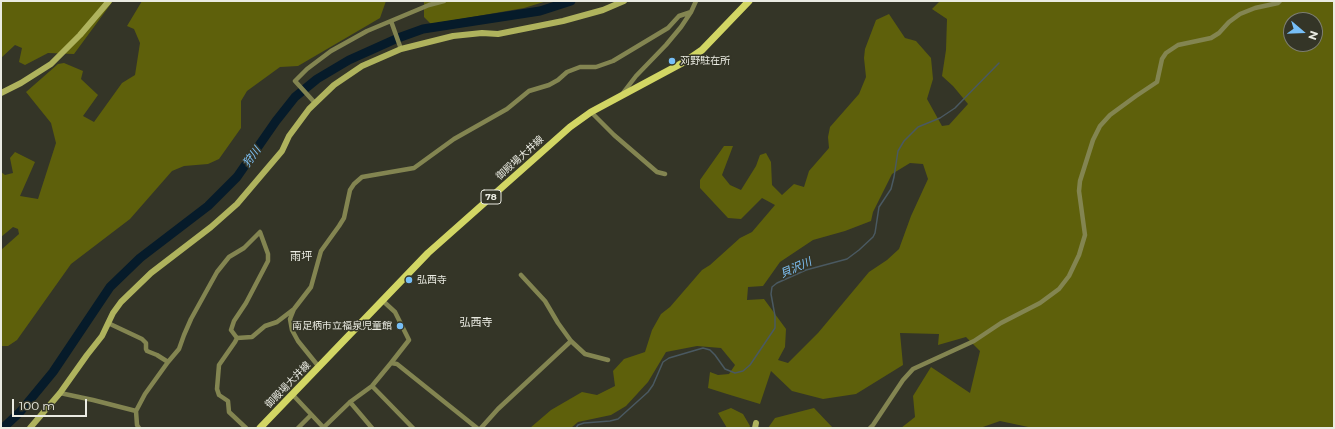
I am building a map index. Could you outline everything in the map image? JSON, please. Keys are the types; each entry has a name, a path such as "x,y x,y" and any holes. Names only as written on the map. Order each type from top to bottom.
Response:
{"main road":[{"name":"御殿場大井線","path":"260,428 428,253 570,127 590,112 686,61 702,50 749,1"}],"street":[{"path":"1,93 21,83 51,64 80,35 109,1"},
{"path":"314,101 295,81 307,69 331,51 366,30 429,5 444,1"},
{"path":"30,428 60,394 102,336 113,313 121,302 151,273 211,227 237,204 282,151 289,136 314,101 334,86 362,66 402,49 453,36 482,33 498,34 556,22 603,10 624,1"},
{"path":"622,95 636,76 666,45 691,12 696,1"},
{"path":"870,428 903,380 913,369 974,341 1001,323 1040,303 1059,289 1069,276 1079,255 1084,235 1079,191 1080,181 1093,140 1100,126 1110,115 1157,82 1162,59 1166,53 1178,45 1211,38 1219,33 1240,14 1255,8 1278,3 1280,1"},
{"path":"237,338 252,337 265,326 277,322 294,309 311,287 321,251 344,218 350,190 362,177 414,168 454,139 507,109 529,91 549,85 566,72 580,67 596,67 613,61 668,28 679,16 691,12"},
{"path":"391,21 402,49"},
{"path":"590,112 657,172 665,174"},
{"path":"139,428 137,425 136,411 145,394 179,349 191,319 217,272 229,257 244,248 260,232 268,254 268,260 246,303 234,321 231,330 237,338"},
{"path":"522,275 545,301 571,341 585,354 608,360"},
{"path":"292,394 324,428 350,402 372,386 409,340 396,312 382,301"},
{"path":"294,309 290,319 292,330 298,341 319,367"},
{"path":"108,323 142,339 146,343 147,352 157,355 168,362"},
{"path":"237,338 219,365 217,389 218,395 228,401 229,412 246,428"},
{"path":"480,428 498,409 571,341"},
{"path":"391,363 397,364 477,428"},
{"path":"372,386 413,428"},
{"path":"60,394 93,400 136,411"},
{"path":"350,402 372,428"},
{"path":"298,428 311,414"}],"shaded area":[{"path":"1,1 113,1 74,54 48,53 25,65 19,62 22,48 15,45 1,58"},
{"path":"142,1 386,1 380,18 298,66 280,67 247,91 241,101 241,128 219,159 208,164 184,166 172,171 130,219 71,264 17,340 8,346 1,346 1,250 19,234 18,229 13,227 1,237 1,172 5,175 13,173 10,158 15,152 35,162 20,196 38,199 56,143 51,123 26,92 58,64 64,63 83,71 81,79 98,95 83,116 94,122 122,83 135,75 140,43 134,29 127,26"},
{"path":"424,1 547,1 524,8 431,24 424,17"},
{"path":"940,1 1334,1 1334,428 1033,428 1000,421 980,428 901,428 915,417 913,396 931,367 970,393 980,351 966,337 938,345 939,334 900,333 903,365 856,394 823,399 792,391 771,371 760,404 708,388 710,372 718,375 729,374 735,365 721,348 697,346 666,352 648,382 626,406 611,415 578,422 571,428 530,428 551,410 582,392 597,395 615,386 613,371 624,359 645,352 652,330 661,314 670,307 702,270 710,265 740,238 752,232 775,205 762,198 741,219 728,218 700,188 700,180 724,146 733,146 722,175 730,185 741,190 756,166 760,155 766,153 771,162 772,185 782,195 794,184 804,187 809,171 829,148 828,137 830,127 859,94 866,77 864,58 865,49 876,20 889,14 905,38 916,41 931,58 933,79 927,99 942,126 949,125 968,104 953,86 942,76 946,50 947,19 932,9","holes":["910,163 923,164 928,179 911,216 899,249 887,260 869,272 818,333 788,363 778,360 785,347 786,329 764,299 747,300 748,287 763,286 780,262 813,240 845,231 871,221 873,212 892,174"]},
{"path":"731,408 743,414 750,426 749,428 727,428 718,413"},
{"path":"814,408 833,428 768,428 775,418"}],"waterway":[{"name":"狩川","path":"3,428 20,412 53,372 110,287 140,258 208,206 237,177 276,121 295,97 317,79 349,60 398,38 423,29 540,11 571,1"},
{"name":"貝沢川","path":"576,428 578,425 584,423 618,419 648,392 653,385 663,362 669,358 703,348 710,350 725,369 735,373 743,371 750,365 775,328 775,316 771,294 772,287 777,283 806,270 847,259 873,237 879,207 891,189 898,151 904,141 918,127 940,118 955,108 999,63"}],"place":[{"name":"苅野駐在所","path":"672,61"},
{"name":"弘西寺","path":"409,280"},
{"name":"南足柄市立福泉児童館","path":"400,326"}],"district":[{"name":"雨坪","path":"301,257"},
{"name":"弘西寺","path":"476,323"}]}
